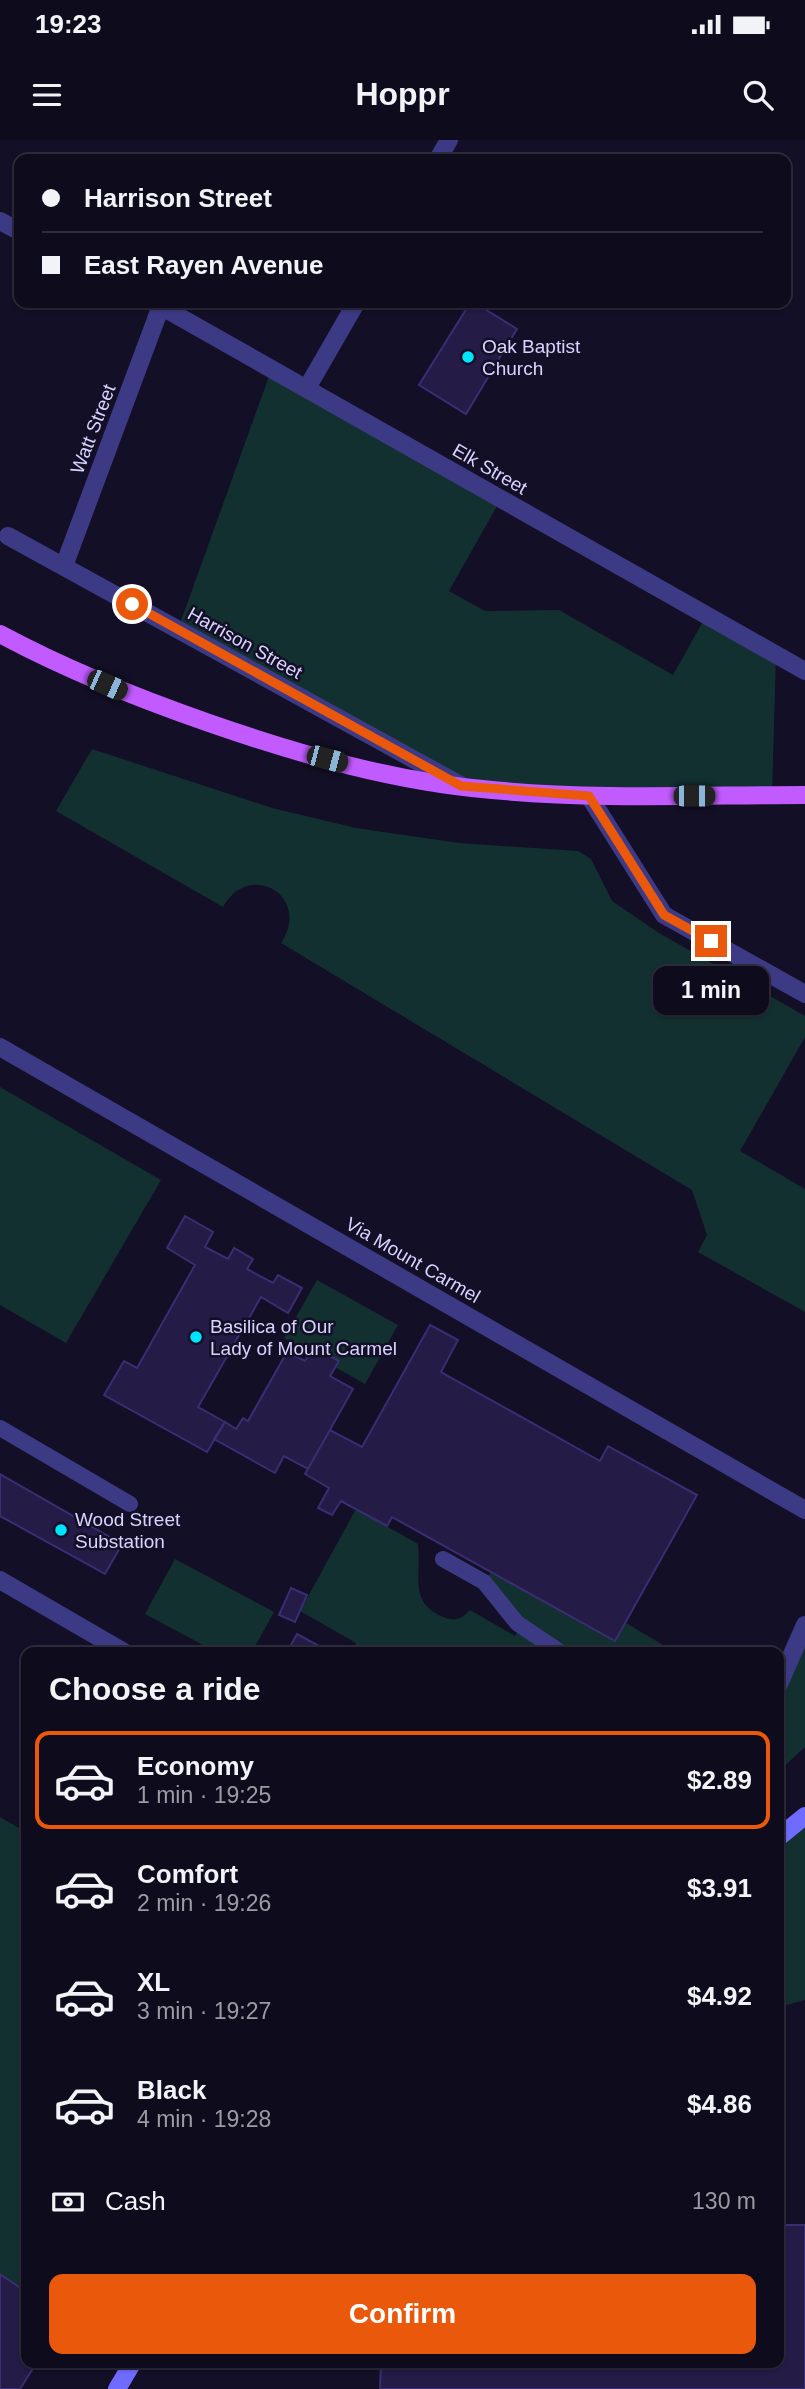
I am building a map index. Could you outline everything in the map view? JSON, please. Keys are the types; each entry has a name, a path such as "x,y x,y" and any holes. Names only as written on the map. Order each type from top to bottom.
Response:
{"main road":[{"path":"0,634 31,651 132,696 259,740 372,772 461,786 589,796 805,795"}],"street":[{"name":"Watt Street","path":"64,566 157,308"},
{"name":"Elk Street","path":"165,308 805,671"},
{"path":"307,388 353,308"},
{"name":"Harrison Street","path":"8,536 461,786"},
{"path":"589,796 664,915 805,994"},
{"name":"Via Mount Carmel","path":"0,1047 805,1510"},
{"path":"0,1580 115,1647"},
{"path":"784,1673 805,1625"},
{"path":"784,1833 805,1816"},
{"path":"117,2389 129,2368"}],"lane":[{"path":"0,1428 130,1504"},
{"path":"443,1559 484,1582 517,1623 553,1647"}],"green space":[{"path":"272,368 501,499 449,591 485,611 559,610 673,675 706,616 776,656 772,795 462,786 178,629"},
{"path":"92,749 272,808 356,828 459,843 578,851 591,859 612,901 659,933 805,1016 805,1037 740,1151 805,1189 805,1312 698,1252 707,1235 692,1190 281,943 289,926 289,911 274,890 261,885 248,886 235,893 223,907 56,811"},
{"path":"0,1087 161,1180 66,1343 0,1305"},
{"path":"317,1280 398,1325 365,1384 335,1367 338,1361 313,1347 309,1352 284,1338"},
{"path":"356,1509 418,1544 421,1597 434,1612 446,1618 460,1618 470,1610 515,1636 521,1625 484,1582 491,1572 615,1641 626,1623 667,1647 354,1647 356,1643 300,1611"},
{"path":"175,1559 274,1612 255,1647 207,1647 145,1614"},
{"path":"805,1625 805,1747 784,1766 784,1673"},
{"path":"805,1816 805,2000 784,2006 784,1833"},
{"path":"0,1817 21,1829 21,2289 0,2274"}],"building":[{"name":"Oak Baptist Church","path":"467,308 483,308 517,329 466,414 419,385"},
{"name":"Basilica of Our Lady of Mount Carmel","path":"185,1216 213,1232 205,1247 228,1259 234,1248 253,1259 247,1269 273,1283 278,1275 302,1288 288,1313 261,1297 198,1407 225,1422 207,1452 104,1395 124,1361 137,1368 195,1265 167,1248"},
{"path":"430,1325 458,1340 441,1372 600,1461 608,1446 697,1495 615,1641 392,1517 387,1526 341,1501 332,1515 318,1508 329,1488 305,1474 330,1430 362,1447"},
{"path":"313,1347 339,1361 330,1376 353,1389 308,1469 284,1456 275,1473 214,1439 225,1422 236,1429 243,1418 248,1421 287,1352 305,1361"},
{"name":"Wood Street Substation","path":"0,1474 122,1544 105,1574 0,1516"},
{"path":"291,1588 307,1595 295,1622 279,1615"},
{"path":"297,1634 321,1647 290,1647"},
{"path":"784,2225 805,2225 805,2389 380,2389 381,2368 784,2368"},
{"path":"0,2274 21,2289 21,2368 33,2368 20,2389 0,2389"}],"place":[{"name":"Oak Baptist Church","path":"468,357"},
{"name":"Basilica of Our Lady of Mount Carmel","path":"196,1337"},
{"name":"Wood Street Substation","path":"61,1530"}],"route":[{"path":"132,604 461,786 589,796 664,915 711,941"}]}
